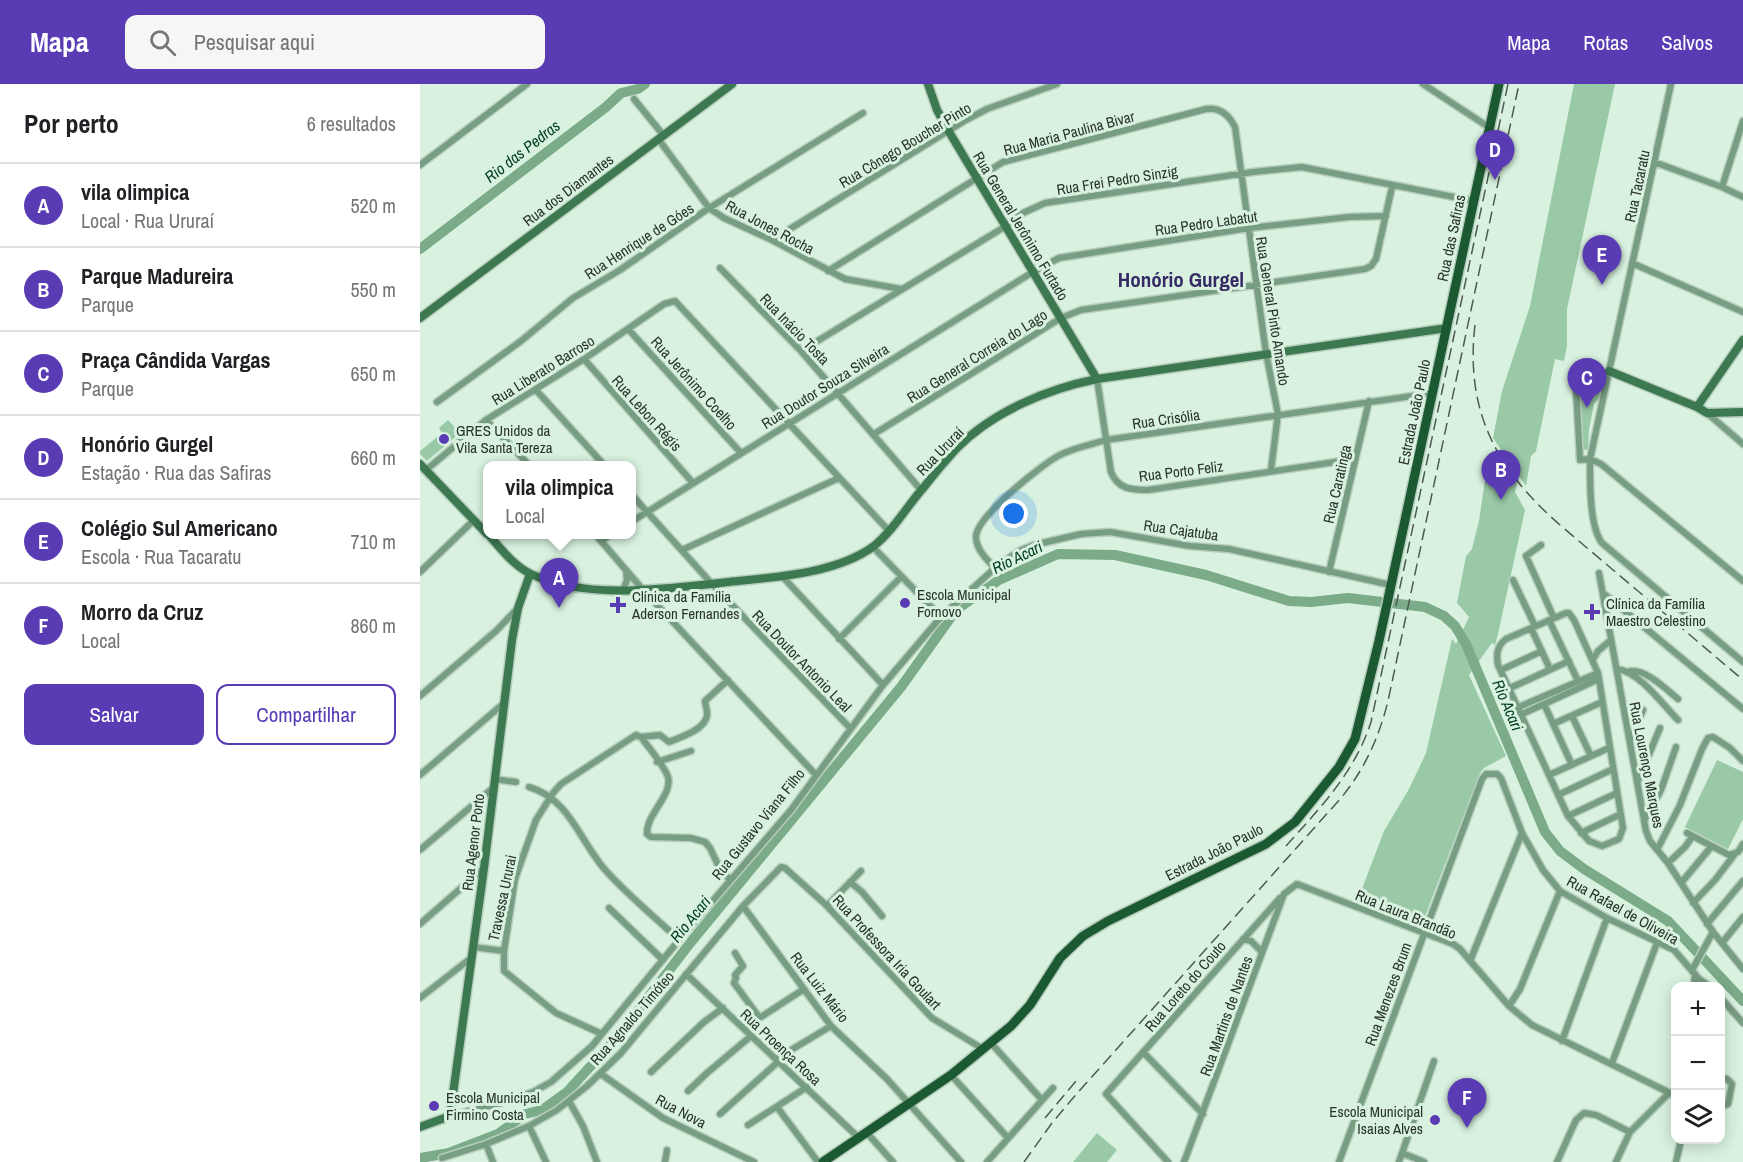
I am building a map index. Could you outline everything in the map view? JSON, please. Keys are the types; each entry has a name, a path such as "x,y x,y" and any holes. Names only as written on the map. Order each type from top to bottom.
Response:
{"main road":[{"name":"Rua das Safiras","path":"1448,328 1499,84"},
{"name":"Estrada João Paulo","path":"823,1162 951,1075 987,1046 1021,1015 1060,958 1083,936 1108,921 1266,844 1287,830 1301,816 1339,767 1355,739 1448,328"}],"street":[{"path":"420,165 527,84"},
{"name":"Rua dos Diamantes","path":"420,318 732,84"},
{"name":"Rua General Jerônimo Furtado","path":"928,84 937,110 948,130 1097,379"},
{"name":"Rua Cônego Boucher Pinto","path":"772,240 948,130 987,110 1057,84"},
{"path":"1423,84 1490,128"},
{"name":"Rua Tacaratu","path":"1671,84 1590,459 1590,494 1599,539 1743,662"},
{"name":"Rua Jones Rocha","path":"634,99 709,208 828,271 861,283 902,289"},
{"name":"Rua Maria Paulina Bivar","path":"828,271 976,177 1013,159 1206,109 1218,109 1232,121"},
{"name":"Rua Henrique de Góes","path":"438,402 522,341 573,298 620,270 709,208 862,113"},
{"name":"Rua General Pinto Amando","path":"1232,121 1235,127 1242,174 1266,353 1278,414 1271,470"},
{"path":"1722,187 1743,121"},
{"path":"1654,162 1743,197"},
{"name":"Rua Frei Pedro Sinzig","path":"801,351 1006,226 1023,213 1045,204 1289,168 1312,168 1392,187 1474,201"},
{"name":"Rua General Correia do Lago","path":"874,434 1061,318 1090,308 1257,286 1359,270 1371,266 1378,250 1392,187"},
{"name":"Rua Pedro Labatut","path":"1033,272 1059,258 1075,255 1249,228 1349,217 1386,216"},
{"path":"1632,263 1743,312"},
{"name":"Rua Inácio Tosta","path":"720,268 801,351 921,490"},
{"name":"Rua Doutor Souza Silveira","path":"636,519 1033,272"},
{"name":"Rua Liberato Barroso","path":"423,467 486,420 584,359 667,302 675,301 789,423"},
{"name":"Rua Ururaí","path":"492,539 530,574 558,584 644,591 782,576 847,560 873,547 890,531 921,490 958,448 1008,411 1044,394 1097,379 1448,328"},
{"name":"Rua Jerônimo Coelho","path":"628,329 741,453"},
{"path":"1697,407 1743,340"},
{"name":"Rua Lebon Régis","path":"584,359 693,483"},
{"path":"1575,371 1580,460 1590,459 1601,464 1743,581"},
{"path":"1609,371 1697,407 1743,444"},
{"name":"Rua Porto Feliz","path":"1097,379 1114,478 1121,486 1127,488 1148,489 1355,459"},
{"path":"536,390 601,461"},
{"name":"Rua Crisólia","path":"994,568 981,552 976,536 980,525 1025,481 1056,457 1106,440 1433,393"},
{"name":"Rua Caratinga","path":"1329,572 1369,401"},
{"path":"1707,413 1743,411"},
{"path":"486,420 526,461"},
{"path":"789,423 890,531"},
{"name":"Rua Ururaí","path":"423,467 483,530"},
{"path":"682,550 839,478"},
{"name":"Rua Doutor Antonio Leal","path":"636,500 712,584 850,728"},
{"path":"420,572 474,520"},
{"name":"Rua Cajatuba","path":"978,584 994,568 1019,551 1034,545 1082,534 1110,532 1190,546 1230,549 1390,587"},
{"path":"604,539 601,541 644,591 816,775"},
{"path":"1541,545 1526,556 1578,681"},
{"path":"873,547 941,617"},
{"path":"623,590 627,580 626,570"},
{"name":"Rua Lourenço Marques","path":"1599,573 1636,784 1650,841 1668,863 1713,932 1742,963"},
{"name":"Rua Agenor Porto","path":"450,1116 518,608 530,574"},
{"path":"782,576 883,685"},
{"path":"838,639 901,577"},
{"path":"1513,580 1549,667 1546,671"},
{"name":"Rua Gustavo Viana Filho","path":"420,1127 533,1092 570,1067 602,1034 791,810 883,685 941,617 978,584"},
{"path":"1603,593 1743,709"},
{"path":"420,696 496,631 518,608"},
{"path":"1569,613 1593,659 1598,676 1621,814 1622,834 1614,843 1602,846 1589,841 1568,816 1501,670 1497,658 1499,646 1506,639 1533,627 1569,613"},
{"path":"1513,626 1517,634"},
{"path":"1593,659 1598,651 1611,640"},
{"path":"1501,670 1542,651"},
{"path":"1510,688 1569,661"},
{"path":"1617,669 1636,677 1678,720"},
{"path":"1628,672 1632,670 1641,672 1678,699"},
{"path":"1520,711 1578,681 1598,676"},
{"path":"1520,711 1544,704 1598,676"},
{"path":"728,680 706,699 706,720 693,731 669,742 660,735 641,737 667,776 668,787 650,819 647,834 651,837 691,838 705,842 719,867 730,880"},
{"path":"1553,724 1602,702"},
{"path":"420,775 504,704"},
{"path":"1544,704 1572,765"},
{"path":"1629,741 1643,710"},
{"path":"1572,716 1591,756"},
{"path":"1636,784 1660,728"},
{"name":"Travessa Ururai","path":"602,1034 556,1013 506,974 502,967 504,951 515,879 529,834 549,798 557,788 574,776 636,735 641,737"},
{"path":"1657,850 1672,823 1708,738 1713,737 1730,748 1743,761"},
{"path":"1644,821 1661,790 1676,747"},
{"path":"1549,775 1610,748"},
{"path":"657,762 691,751"},
{"path":"1558,795 1613,769"},
{"name":"Rua Rafael de Oliveira","path":"1492,773 1500,776 1522,833 1543,870 1560,891 1607,918 1674,950 1705,982"},
{"name":"Rua Menezes Brum","path":"1339,1162 1482,779 1486,774 1492,773"},
{"path":"420,850 494,784 516,782"},
{"path":"529,787 549,798 568,814 609,874 679,940"},
{"path":"1568,816 1617,793"},
{"path":"1581,833 1621,814"},
{"path":"1470,961 1522,833"},
{"path":"1668,863 1679,853 1689,835 1729,855 1734,854"},
{"path":"1693,903 1715,880 1743,844"},
{"path":"1681,883 1711,847"},
{"path":"420,924 484,868"},
{"name":"Rua Professora Iria Goulart","path":"779,868 785,868 828,906 932,1018 987,1046 1042,1100"},
{"name":"Rua Agnaldo Timóteo","path":"442,1158 486,1144 529,1126 569,1101 601,1074 743,906 779,868"},
{"path":"828,906 861,871"},
{"path":"1707,924 1743,881"},
{"path":"850,882 882,916"},
{"name":"Rua Laura Brandão","path":"1284,894 1297,885 1453,944 1509,1006 1532,1025 1671,1093"},
{"path":"1509,1006 1520,989 1560,891"},
{"name":"Rua Loreto do Couto","path":"1168,1162 1106,1094 1284,894"},
{"name":"Rua Martins de Nantes","path":"1184,1162 1284,894"},
{"name":"Rua Luiz Mário","path":"743,906 831,1026 874,1066 962,1162"},
{"path":"609,909 663,960"},
{"path":"1722,943 1743,917"},
{"path":"1562,1041 1607,918"},
{"path":"1694,982 1694,970 1713,932"},
{"path":"1243,939 1251,941 1262,952"},
{"path":"1612,1063 1657,943"},
{"path":"473,946 504,951"},
{"path":"735,953 743,966 735,975 734,983 759,1017"},
{"path":"420,998 471,958"},
{"name":"Rua Proença Rosa","path":"686,974 807,1087 893,1162"},
{"path":"744,1028 804,989"},
{"path":"1725,1003 1743,1023"},
{"path":"651,1072 723,1008"},
{"path":"720,1114 778,1060 831,1026"},
{"path":"688,1091 751,1036"},
{"path":"1143,1052 1203,1114"},
{"path":"1399,1162 1434,1061"},
{"name":"Rua Nova","path":"601,1074 663,1118 754,1162"},
{"path":"951,1075 1008,1138"},
{"path":"1725,1078 1732,1084 1728,1104 1725,1105"},
{"path":"748,1125 807,1087"},
{"path":"987,1162 1053,1088"},
{"path":"1616,1162 1630,1132 1671,1095"},
{"path":"569,1101 583,1126 597,1162"},
{"path":"777,1107 823,1162"},
{"path":"1557,1162 1576,1120 1584,1113 1596,1115 1630,1132"},
{"path":"529,1126 546,1162"},
{"path":"486,1144 493,1162"},
{"path":"1676,1162 1680,1144"},
{"path":"665,1162 667,1150"},
{"path":"1402,1153 1424,1162"}],"green space":[{"path":"1574,84 1615,84 1567,309 1567,346 1564,361 1555,359 1536,451 1531,456 1526,486 1519,476 1515,492 1525,510 1498,634 1495,645 1492,643 1469,675 1506,756 1484,768 1480,773 1422,924 1418,927 1357,902 1384,831 1409,789 1426,753 1452,639 1456,644 1469,617 1457,603 1466,556 1472,549 1479,521 1489,453 1503,473 1507,458 1493,438 1502,391 1530,306"},
{"path":"1580,367 1604,375 1599,399 1594,404 1586,450 1584,450 1577,398"},
{"name":"GRES Unidos da Vila Santa Tereza","path":"448,420 460,433 427,461 420,451 442,433 439,428"},
{"path":"1717,760 1743,772 1743,819 1728,849 1685,827"},
{"path":"1097,1133 1117,1150 1107,1162 1073,1162"}],"waterway":[{"name":"Rio das Pedras","path":"420,249 606,107 621,93 638,89 645,84"},
{"name":"Rio Acari","path":"420,1158 449,1153 498,1134 525,1114 542,1110 567,1092 619,1035 691,942 901,687 956,610 999,580 1058,554 1115,555 1206,575 1289,601 1311,602 1348,598 1425,607 1444,616 1455,626 1466,644 1545,832 1560,851 1584,869 1668,921 1743,1001"}],"railway":[{"path":"1286,846 1324,803 1346,773 1356,757 1371,722 1508,84"},
{"path":"1024,1162 1073,1098 1341,798 1357,776 1370,752 1388,701 1519,84"},
{"path":"1475,325 1473,356 1475,385 1481,411 1502,460 1518,482 1560,525 1743,680"},
{"path":"1045,1118 1076,1081"}],"place":[{"name":"Honório Gurgel","path":"1495,180"},
{"name":"Colégio Sul Americano","path":"1602,285"},
{"name":"Praça Cândida Vargas","path":"1587,408"},
{"name":"GRES Unidos da Vila Santa Tereza","path":"444,439"},
{"name":"Parque Madureira","path":"1501,500"},
{"name":"Escola Municipal Fornovo","path":"905,603"},
{"name":"Clínica da Família Aderson Fernandes","path":"618,605"},
{"name":"vila olimpica","path":"559,608"},
{"name":"Clínica da Família Maestro Celestino","path":"1592,612"},
{"name":"Escola Municipal Firmino Costa","path":"434,1106"},
{"name":"Escola Municipal Isaias Alves","path":"1435,1120"},
{"name":"Morro da Cruz","path":"1467,1128"}],"district":[{"name":"Honório Gurgel","path":"1181,279"}]}
